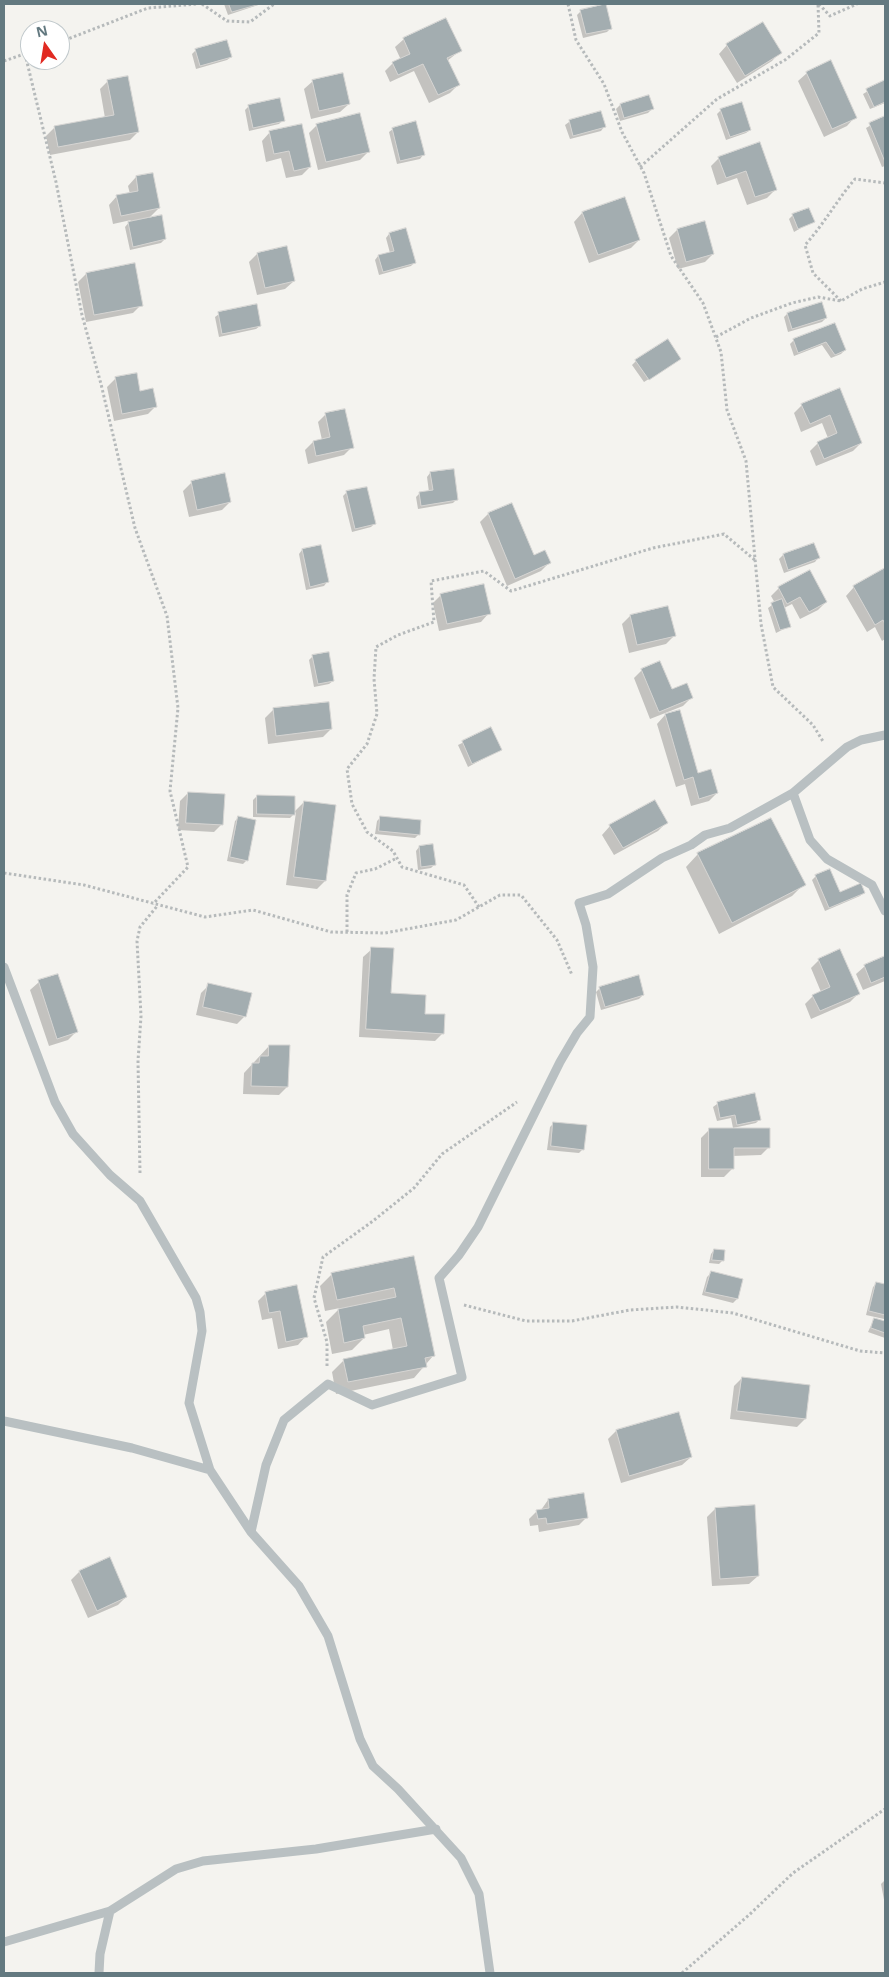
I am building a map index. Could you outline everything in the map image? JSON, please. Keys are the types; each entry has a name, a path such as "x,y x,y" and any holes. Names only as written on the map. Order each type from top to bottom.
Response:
{"street":[{"path":"251,1532 266,1465 284,1420 328,1384 372,1405 462,1377 439,1278 459,1255 478,1227 576,1033 590,1017 593,967 586,925 579,903 608,894 662,858 691,845 705,835 730,828 793,793 847,747 861,740 885,735"},
{"path":"793,793 810,840 827,860 872,885 885,911"},
{"path":"4,967 55,1102 73,1134 110,1175 140,1201 185,1276 200,1312 202,1331 190,1403 210,1470 251,1532 299,1586 328,1636 358,1731 373,1766 436,1829 461,1858 479,1894 490,1973"},
{"path":"4,1421 132,1448 210,1470"},
{"path":"4,1942 110,1911 176,1869 203,1861 316,1849 436,1829"},
{"path":"99,1973 100,1954 110,1911"}],"path":[{"path":"70,38 148,8 197,4"},
{"path":"202,4 227,21 250,22 274,4"},
{"path":"568,4 576,40 604,84 622,132 640,167 671,256 703,303 721,352 727,410 746,461 761,624 773,687 813,725 833,759"},
{"path":"640,167 717,99 786,60 819,33 818,4"},
{"path":"818,4 830,16 857,4"},
{"path":"4,61 20,56"},
{"path":"29,70 56,182 82,314 101,384 135,528 167,616 178,708 170,791 188,868 153,904"},
{"path":"841,301 813,273 805,245 822,227 838,199 855,179 885,183"},
{"path":"716,337 751,318 792,303 818,297 841,301 862,289 885,282"},
{"path":"479,907 464,885 402,867 393,851 367,832 352,804 347,769 367,744 377,714 374,679 376,648 398,635 434,622 431,580 484,571 511,591 653,548 724,534 756,562"},
{"path":"347,932 347,895 356,873 375,869 397,858"},
{"path":"4,873 84,885 205,917 253,910 331,932 385,932 456,920 500,895 521,895 557,940 575,983"},
{"path":"140,1201 138,1061 141,1016 137,942 140,927 158,905"},
{"path":"328,1384 327,1342 314,1298 323,1257 373,1222 414,1188 442,1154 528,1095 546,1092"},
{"path":"460,1312 459,1303 526,1321 572,1321 630,1310 676,1307 733,1313 860,1351 885,1353"},
{"path":"682,1973 749,1915 793,1872 885,1809"}],"building":[{"path":"229,4 260,4 232,12"},
{"path":"606,4 612,29 586,34 580,10"},
{"path":"446,18 462,51 447,58 460,85 438,95 423,64 398,75 392,62 410,54 403,38"},
{"path":"763,22 782,53 745,76 726,44"},
{"path":"227,40 232,57 200,66 195,49"},
{"path":"831,60 857,118 832,129 806,72"},
{"path":"343,73 350,104 319,111 312,80"},
{"path":"128,76 139,132 58,147 54,126 114,115 107,80"},
{"path":"885,80 885,102 874,107 866,89"},
{"path":"649,95 654,109 624,118 620,104"},
{"path":"280,98 285,121 253,128 248,105"},
{"path":"742,102 751,130 730,137 720,109"},
{"path":"601,111 606,127 573,136 569,120"},
{"path":"360,113 370,152 326,162 316,124"},
{"path":"885,116 885,162 869,123"},
{"path":"416,121 425,155 400,161 392,128"},
{"path":"302,124 311,167 294,171 289,151 274,154 269,131"},
{"path":"760,142 777,190 755,197 746,171 726,178 718,157"},
{"path":"153,173 160,208 121,216 116,195 138,191 136,176"},
{"path":"625,197 640,240 598,255 582,212"},
{"path":"809,208 815,222 798,229 792,214"},
{"path":"162,215 166,239 133,247 128,222"},
{"path":"705,221 714,254 686,262 677,229"},
{"path":"406,228 416,263 383,272 378,255 394,251 389,233"},
{"path":"287,246 295,281 265,288 257,253"},
{"path":"135,263 143,306 94,315 86,273"},
{"path":"822,302 827,318 792,329 787,313"},
{"path":"257,304 261,326 222,334 218,312"},
{"path":"835,323 846,350 835,355 826,342 798,353 793,339"},
{"path":"668,339 681,359 649,380 635,360"},
{"path":"137,373 140,391 153,388 157,407 122,414 115,377"},
{"path":"840,388 862,443 824,459 817,442 837,433 830,415 810,424 801,404"},
{"path":"345,409 354,448 316,456 313,441 330,437 325,413"},
{"path":"454,469 458,500 421,506 419,492 433,490 430,472"},
{"path":"225,473 231,502 197,510 191,481"},
{"path":"367,487 376,524 355,529 346,491"},
{"path":"512,503 534,555 545,550 551,563 515,579 488,513"},
{"path":"814,543 820,558 788,570 783,554"},
{"path":"321,545 329,582 310,587 302,549"},
{"path":"885,568 885,624 883,620 875,625 853,586"},
{"path":"810,570 827,602 809,612 800,597 787,604 778,587"},
{"path":"484,584 491,614 447,624 440,594"},
{"path":"782,599 791,627 780,630 771,603"},
{"path":"668,606 676,636 637,645 630,615"},
{"path":"329,652 334,681 318,684 312,655"},
{"path":"660,661 672,689 687,683 693,698 659,712 641,669"},
{"path":"329,702 332,729 276,736 273,708"},
{"path":"680,710 698,773 711,769 718,793 699,799 693,777 684,780 665,714"},
{"path":"491,727 502,750 472,764 462,741"},
{"path":"188,792 225,794 223,825 186,823"},
{"path":"257,795 295,796 295,815 257,814"},
{"path":"655,800 668,823 623,848 609,825"},
{"path":"304,801 336,805 326,881 294,877"},
{"path":"238,816 256,820 248,861 230,857"},
{"path":"380,816 421,820 420,835 379,831"},
{"path":"771,818 806,885 732,923 697,853"},
{"path":"433,844 436,865 421,867 419,846"},
{"path":"830,869 840,892 861,883 865,893 829,908 815,875"},
{"path":"371,947 394,948 391,993 426,995 425,1014 445,1014 444,1034 366,1029"},
{"path":"840,949 860,994 820,1011 812,995 830,987 818,959"},
{"path":"885,956 885,977 871,983 864,965"},
{"path":"58,974 78,1032 57,1039 38,980"},
{"path":"639,975 644,995 605,1007 599,987"},
{"path":"208,983 252,993 246,1017 203,1007"},
{"path":"269,1045 290,1045 288,1087 251,1086 252,1063 259,1063 260,1056 268,1056"},
{"path":"755,1093 761,1120 737,1125 735,1115 720,1118 717,1102"},
{"path":"553,1122 587,1125 584,1150 551,1146"},
{"path":"709,1128 770,1128 770,1148 734,1148 734,1169 709,1169"},
{"path":"714,1249 725,1250 724,1261 712,1260"},
{"path":"414,1256 435,1356 425,1358 427,1367 348,1382 343,1359 407,1346 401,1318 363,1326 365,1338 344,1343 338,1309 396,1297 394,1288 337,1300 331,1273"},
{"path":"711,1271 743,1279 738,1299 705,1292"},
{"path":"876,1282 885,1284 885,1315 869,1311"},
{"path":"297,1285 308,1337 286,1342 280,1311 269,1313 265,1292"},
{"path":"874,1318 885,1321 885,1333 871,1328"},
{"path":"742,1377 810,1385 806,1419 737,1411"},
{"path":"679,1412 692,1457 629,1476 616,1430"},
{"path":"584,1493 588,1518 547,1524 546,1518 538,1519 536,1510 549,1508 548,1499"},
{"path":"755,1505 759,1576 720,1579 715,1508"},
{"path":"110,1557 127,1597 97,1611 79,1571"}]}
